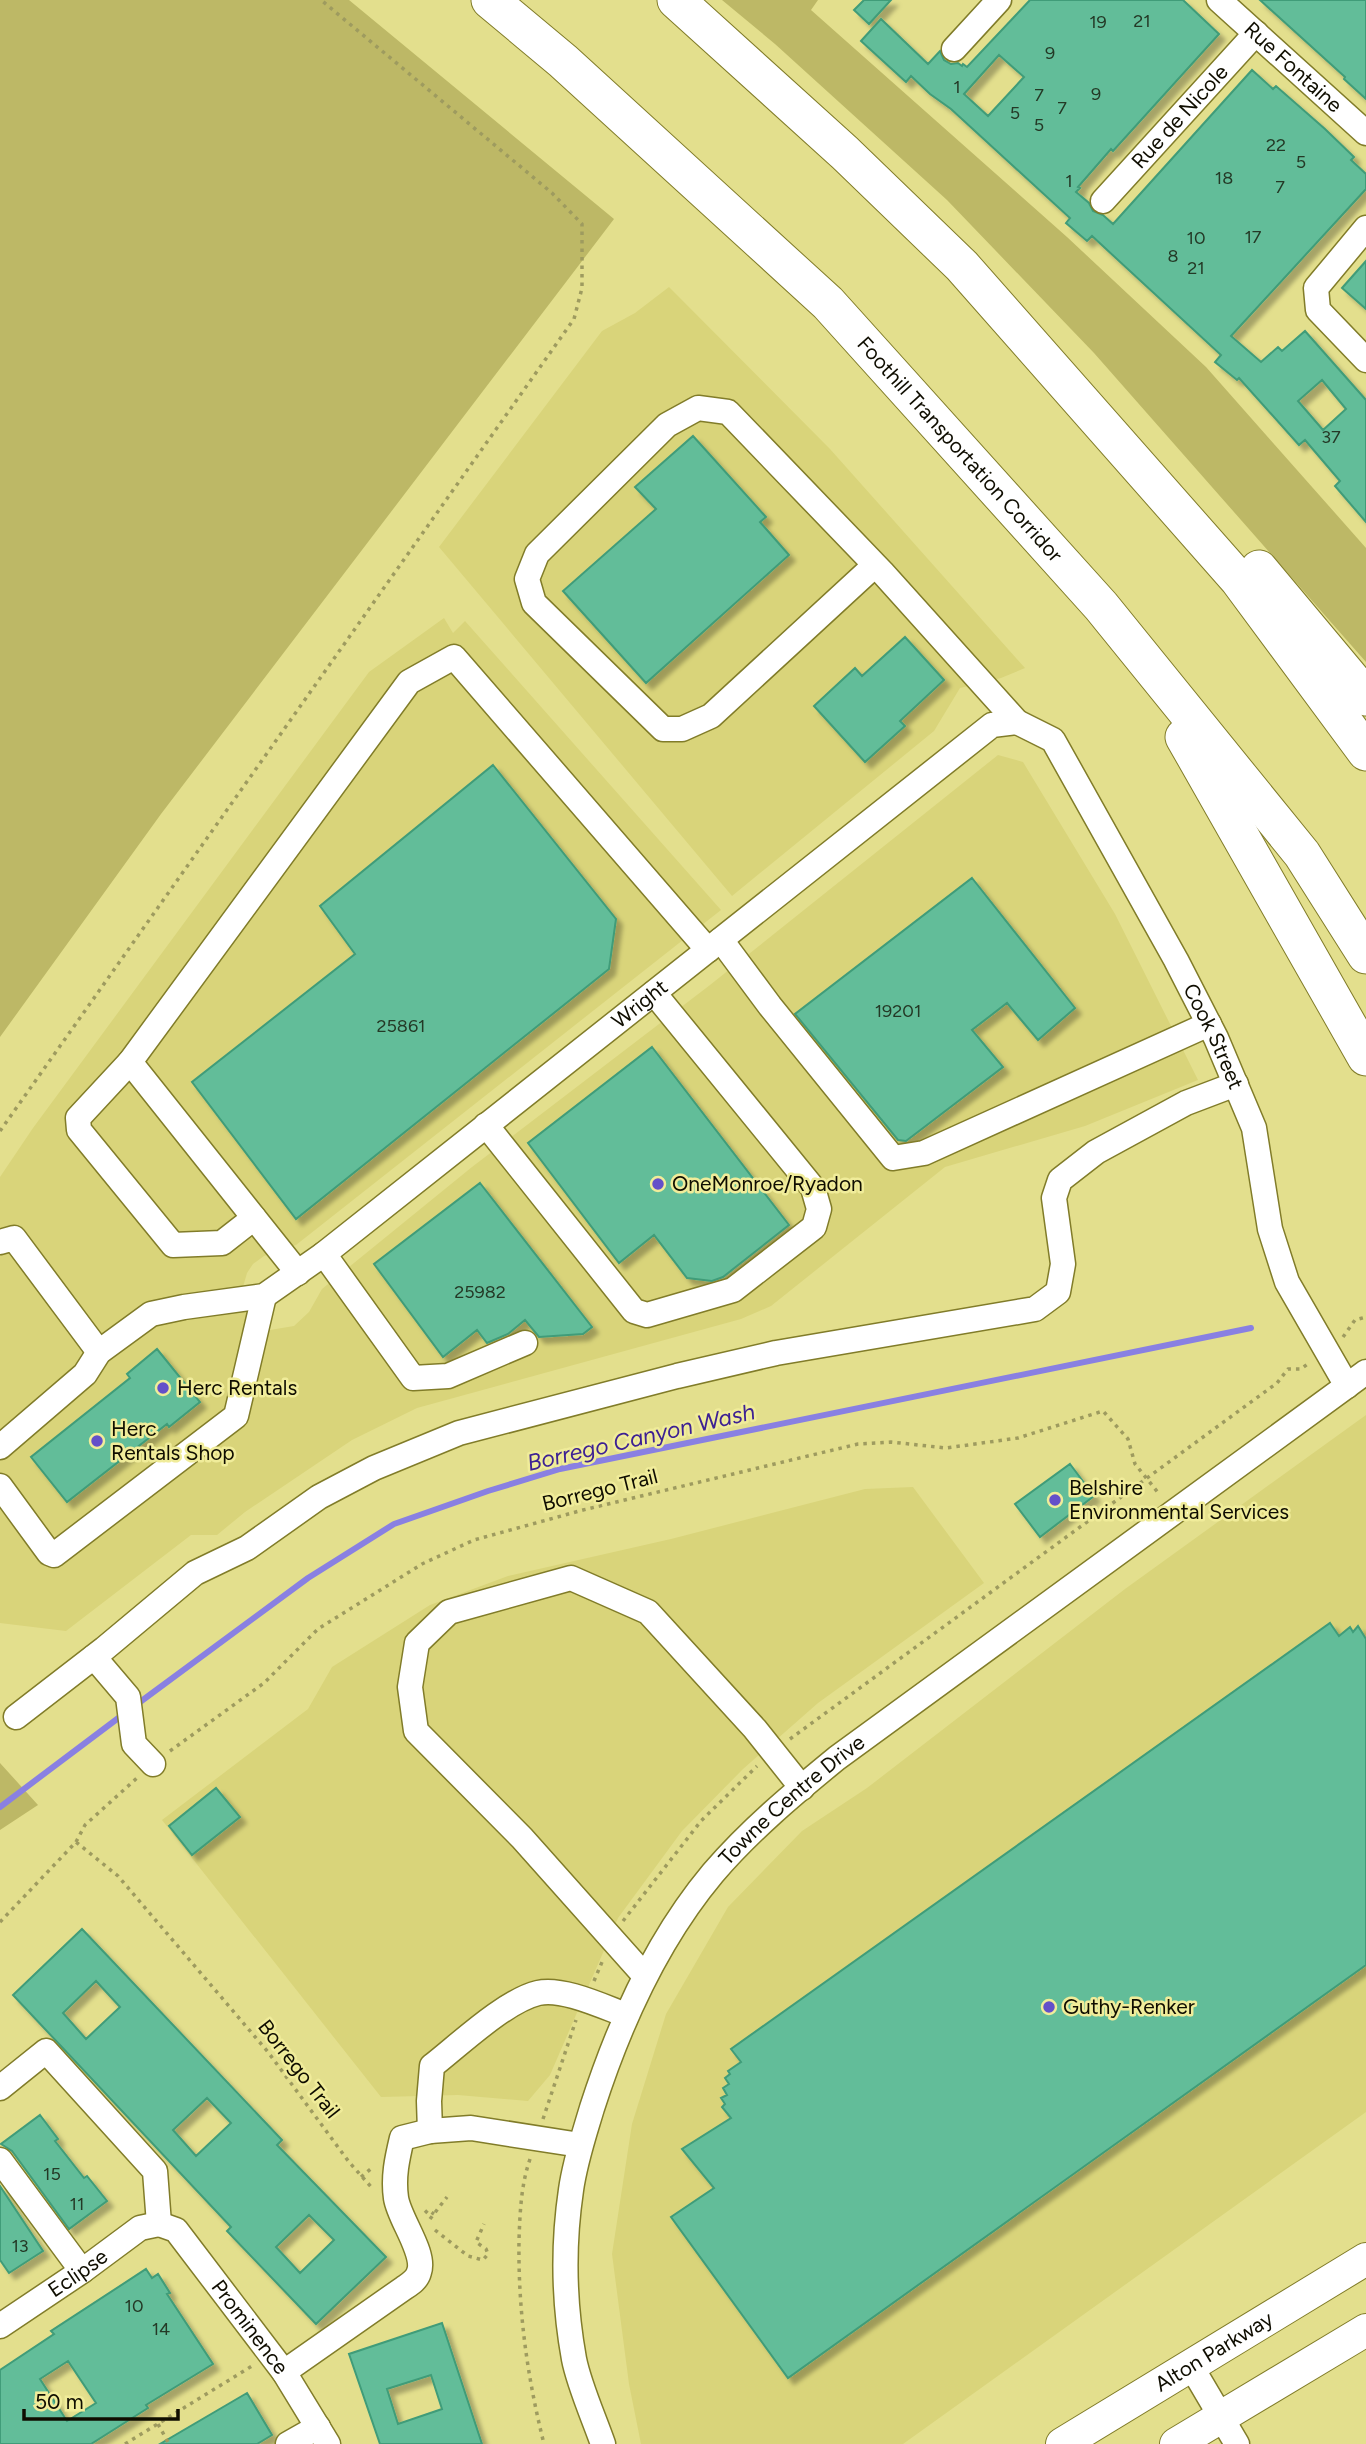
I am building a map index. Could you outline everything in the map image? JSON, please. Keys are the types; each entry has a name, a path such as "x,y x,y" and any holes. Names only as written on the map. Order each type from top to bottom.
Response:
{"highway":[{"name":"Foothill Transportation Corridor","path":"490,0 563,61 828,303 1101,606 1302,854 1366,955"},
{"path":"676,0 845,153 962,266 1095,387 1168,461 1366,697"},
{"path":"962,266 1238,579 1366,752"},
{"path":"1101,606 1194,753 1366,1057"}],"main road":[{"name":"Alton Parkway","path":"1062,2444 1366,2259"},
{"path":"1176,2444 1366,2330"}],"street":[{"path":"954,49 999,0"},
{"name":"Rue Fontaine","path":"1219,0 1366,133"},
{"name":"Rue de Nicole","path":"1103,201 1256,33"},
{"path":"1366,228 1316,288 1318,310 1366,360"},
{"path":"874,565 711,716 682,729 663,729 534,603 527,579 537,554 667,425 698,408 728,412 874,565 1017,722"},
{"path":"254,1218 222,1243 173,1245 79,1130 78,1118 130,1062 409,682 454,657 770,1006 893,1158 923,1153 1209,1024"},
{"name":"Wright","path":"264,1296 324,1254 992,725 1017,722"},
{"name":"Cook Street","path":"1017,722 1053,740 1209,1024 1254,1128 1270,1229 1287,1282 1357,1379"},
{"path":"486,1125 634,1311 646,1315 733,1290 814,1227 819,1209 813,1188 654,993"},
{"path":"130,1062 298,1273"},
{"path":"16,1717 94,1657 195,1573 247,1548 319,1497 374,1468 459,1433 776,1353 1035,1309 1058,1292 1063,1264 1054,1198 1060,1180 1096,1152 1186,1103 1236,1084"},
{"path":"0,1242 14,1238 99,1352"},
{"path":"324,1254 413,1378 448,1376 525,1343"},
{"path":"0,1447 85,1374 99,1352 151,1314 264,1296 236,1416 54,1555 0,1486"},
{"name":"Towne Centre Drive","path":"603,2444 574,2360 566,2286 571,2190 580,2145 607,2061 645,1976 681,1916 712,1875 758,1824 837,1758 1357,1379"},
{"path":"645,1976 522,1838 416,1731 410,1687 417,1643 449,1612 571,1578 648,1612 755,1729 802,1787"},
{"path":"94,1657 128,1697 134,1744 153,1764"},
{"path":"430,2130 432,2066 510,2007 539,1992 562,1993 626,2015"},
{"path":"0,2088 46,2051 156,2171 159,2224"},
{"path":"278,2363 404,2288 417,2277 421,2264 397,2202 394,2174 402,2138 430,2130 471,2128 580,2145"},
{"path":"0,2160 82,2271"},
{"name":"Eclipse","path":"0,2326 140,2228 159,2224"},
{"name":"Prominence","path":"159,2224 176,2230 278,2363 323,2435"},
{"path":"1191,2366 1237,2444"},
{"path":"288,2444 323,2435"}],"path":[{"path":"0,1130 574,320 582,288 582,223 552,193 321,0"},
{"path":"1346,1335 1355,1320 1366,1317"},
{"path":"1147,1478 1277,1383 1288,1369 1301,1369"},
{"name":"Borrego Trail","path":"0,1922 76,1842 85,1825 107,1803 153,1764 264,1683 318,1629 422,1564 474,1540 583,1510 858,1444 891,1442 946,1448 1017,1438 1103,1410 1128,1439 1135,1464 1173,1514"},
{"name":"Borrego Trail","path":"76,1842 118,1876 268,2052 377,2193 397,2202 477,2260 483,2260 488,2254 486,2249 476,2242 484,2224"},
{"path":"362,2177 375,2165"},
{"path":"523,2179 519,2281 522,2324 532,2395 544,2444"},
{"path":"430,2219 447,2197"},
{"path":"125,2444 158,2424 278,2363"},
{"path":"158,2424 169,2444"}],"shaded area":[{"path":"0,0 349,0 614,219 161,814 0,1037"},
{"path":"722,0 818,0 811,10 1067,237 1206,367 1366,548 1366,662 1094,353 947,200 775,44"},
{"path":"669,287 830,449 1025,668 1001,678 960,688 934,731 732,896 439,547 602,331 635,313"},
{"path":"444,618 453,633 465,621 721,910 296,1245 264,1256 253,1264 247,1273 241,1294 248,1315 260,1327 270,1330 294,1326 309,1312 322,1289 472,1167 710,985 998,755 1023,762 1115,914 1198,1080 1085,1126 945,1167 771,1306 741,1319 417,1408 352,1440 245,1512 217,1535 191,1535 66,1631 0,1623 0,1177 33,1128 369,672"},
{"path":"1366,1415 1366,2112 903,2444 641,2444 629,2384 612,2254 632,2124 666,2014 728,1907 802,1831 867,1788 1125,1589"},
{"path":"913,1487 984,1583 818,1703 743,1769 682,1831 618,1918 550,2075 528,2101 458,2095 381,2097 162,1820 308,1709 332,1667 430,1605 508,1576 671,1539 865,1489"},
{"path":"0,1763 38,1805 0,1830"}],"building":[{"path":"864,0 891,0 869,24 854,10"},
{"path":"1030,0 1183,0 1219,34 1078,187 1080,188 1076,192 1089,203 1093,211 1113,224 1252,70 1273,89 1276,86 1354,157 1351,160 1366,174 1366,189 1231,336 1261,362 1278,347 1282,351 1305,331 1366,400 1366,522 1335,486 1340,481 1305,440 1299,445 1239,378 1237,380 1215,362 1221,355 1092,236 1087,241 1066,223 1070,218 951,109 911,76 906,82 861,41 881,19 928,64 940,51 944,60 967,67","holes":["999,55 1024,77 988,116 964,94","1322,380 1346,409 1323,430 1298,401"]},
{"path":"1260,0 1366,0 1366,99 1344,79 1345,77"},
{"path":"1366,261 1366,309 1342,288"},
{"path":"693,436 766,517 760,522 789,555 646,683 563,591 656,509 635,487"},
{"path":"905,637 944,680 900,721 905,726 865,762 814,706 855,668 862,676"},
{"path":"493,765 616,919 609,969 296,1219 192,1082 355,954 320,906"},
{"path":"972,878 1075,1008 1038,1040 1007,1003 972,1030 1003,1067 906,1141 898,1140 795,1014"},
{"name":"OneMonroe/Ryadon","path":"652,1047 789,1225 723,1277 712,1281 687,1278 654,1235 619,1263 528,1143"},
{"path":"480,1183 592,1327 583,1334 539,1337 525,1320 508,1334 487,1343 477,1330 443,1357 374,1264"},
{"name":"Herc Rentals Shop","path":"157,1349 200,1402 169,1427 167,1424 67,1502 31,1457 130,1378 127,1374"},
{"name":"Belshire Environmental Services","path":"1070,1464 1094,1496 1040,1537 1015,1504"},
{"name":"Guthy-Renker","path":"1330,1623 1339,1636 1350,1627 1353,1632 1358,1626 1366,1639 1366,1965 788,2378 671,2217 714,2188 682,2149 731,2118 722,2107 725,2104 721,2098 727,2095 723,2088 729,2084 725,2078 730,2074 728,2071 741,2062 731,2049"},
{"path":"216,1788 240,1817 192,1855 169,1826"},
{"path":"82,1929 282,2140 277,2145 386,2257 316,2324 227,2231 231,2227 13,1995","holes":["96,1981 120,2007 86,2039 63,2013","207,2098 231,2123 196,2156 173,2130","309,2215 334,2240 300,2273 276,2247"]},
{"path":"40,2115 58,2139 55,2141 84,2178 87,2176 107,2201 69,2229 12,2151 1,2144"},
{"path":"0,2186 43,2251 9,2273 0,2260"},
{"path":"146,2269 152,2278 158,2274 170,2293 167,2294 213,2364 146,2405 148,2408 91,2444 0,2444 0,2370 54,2334 51,2331","holes":["68,2361 96,2403 67,2421 40,2379"]},
{"path":"442,2323 482,2444 380,2444 349,2354","holes":["431,2375 442,2409 398,2424 387,2389"]},
{"path":"247,2393 272,2435 257,2444 160,2444"}],"waterway":[{"name":"Borrego Canyon Wash","path":"136,1705 308,1578 394,1524 488,1491 560,1469 1251,1328"},
{"name":"Borrego Canyon Wash","path":"0,1807 125,1713"}],"place":[{"name":"OneMonroe/Ryadon","path":"658,1184"},
{"name":"Herc Rentals","path":"163,1388"},
{"name":"Herc Rentals Shop","path":"97,1441"},
{"name":"Belshire Environmental Services","path":"1055,1500"},
{"name":"Guthy-Renker","path":"1049,2007"}]}
